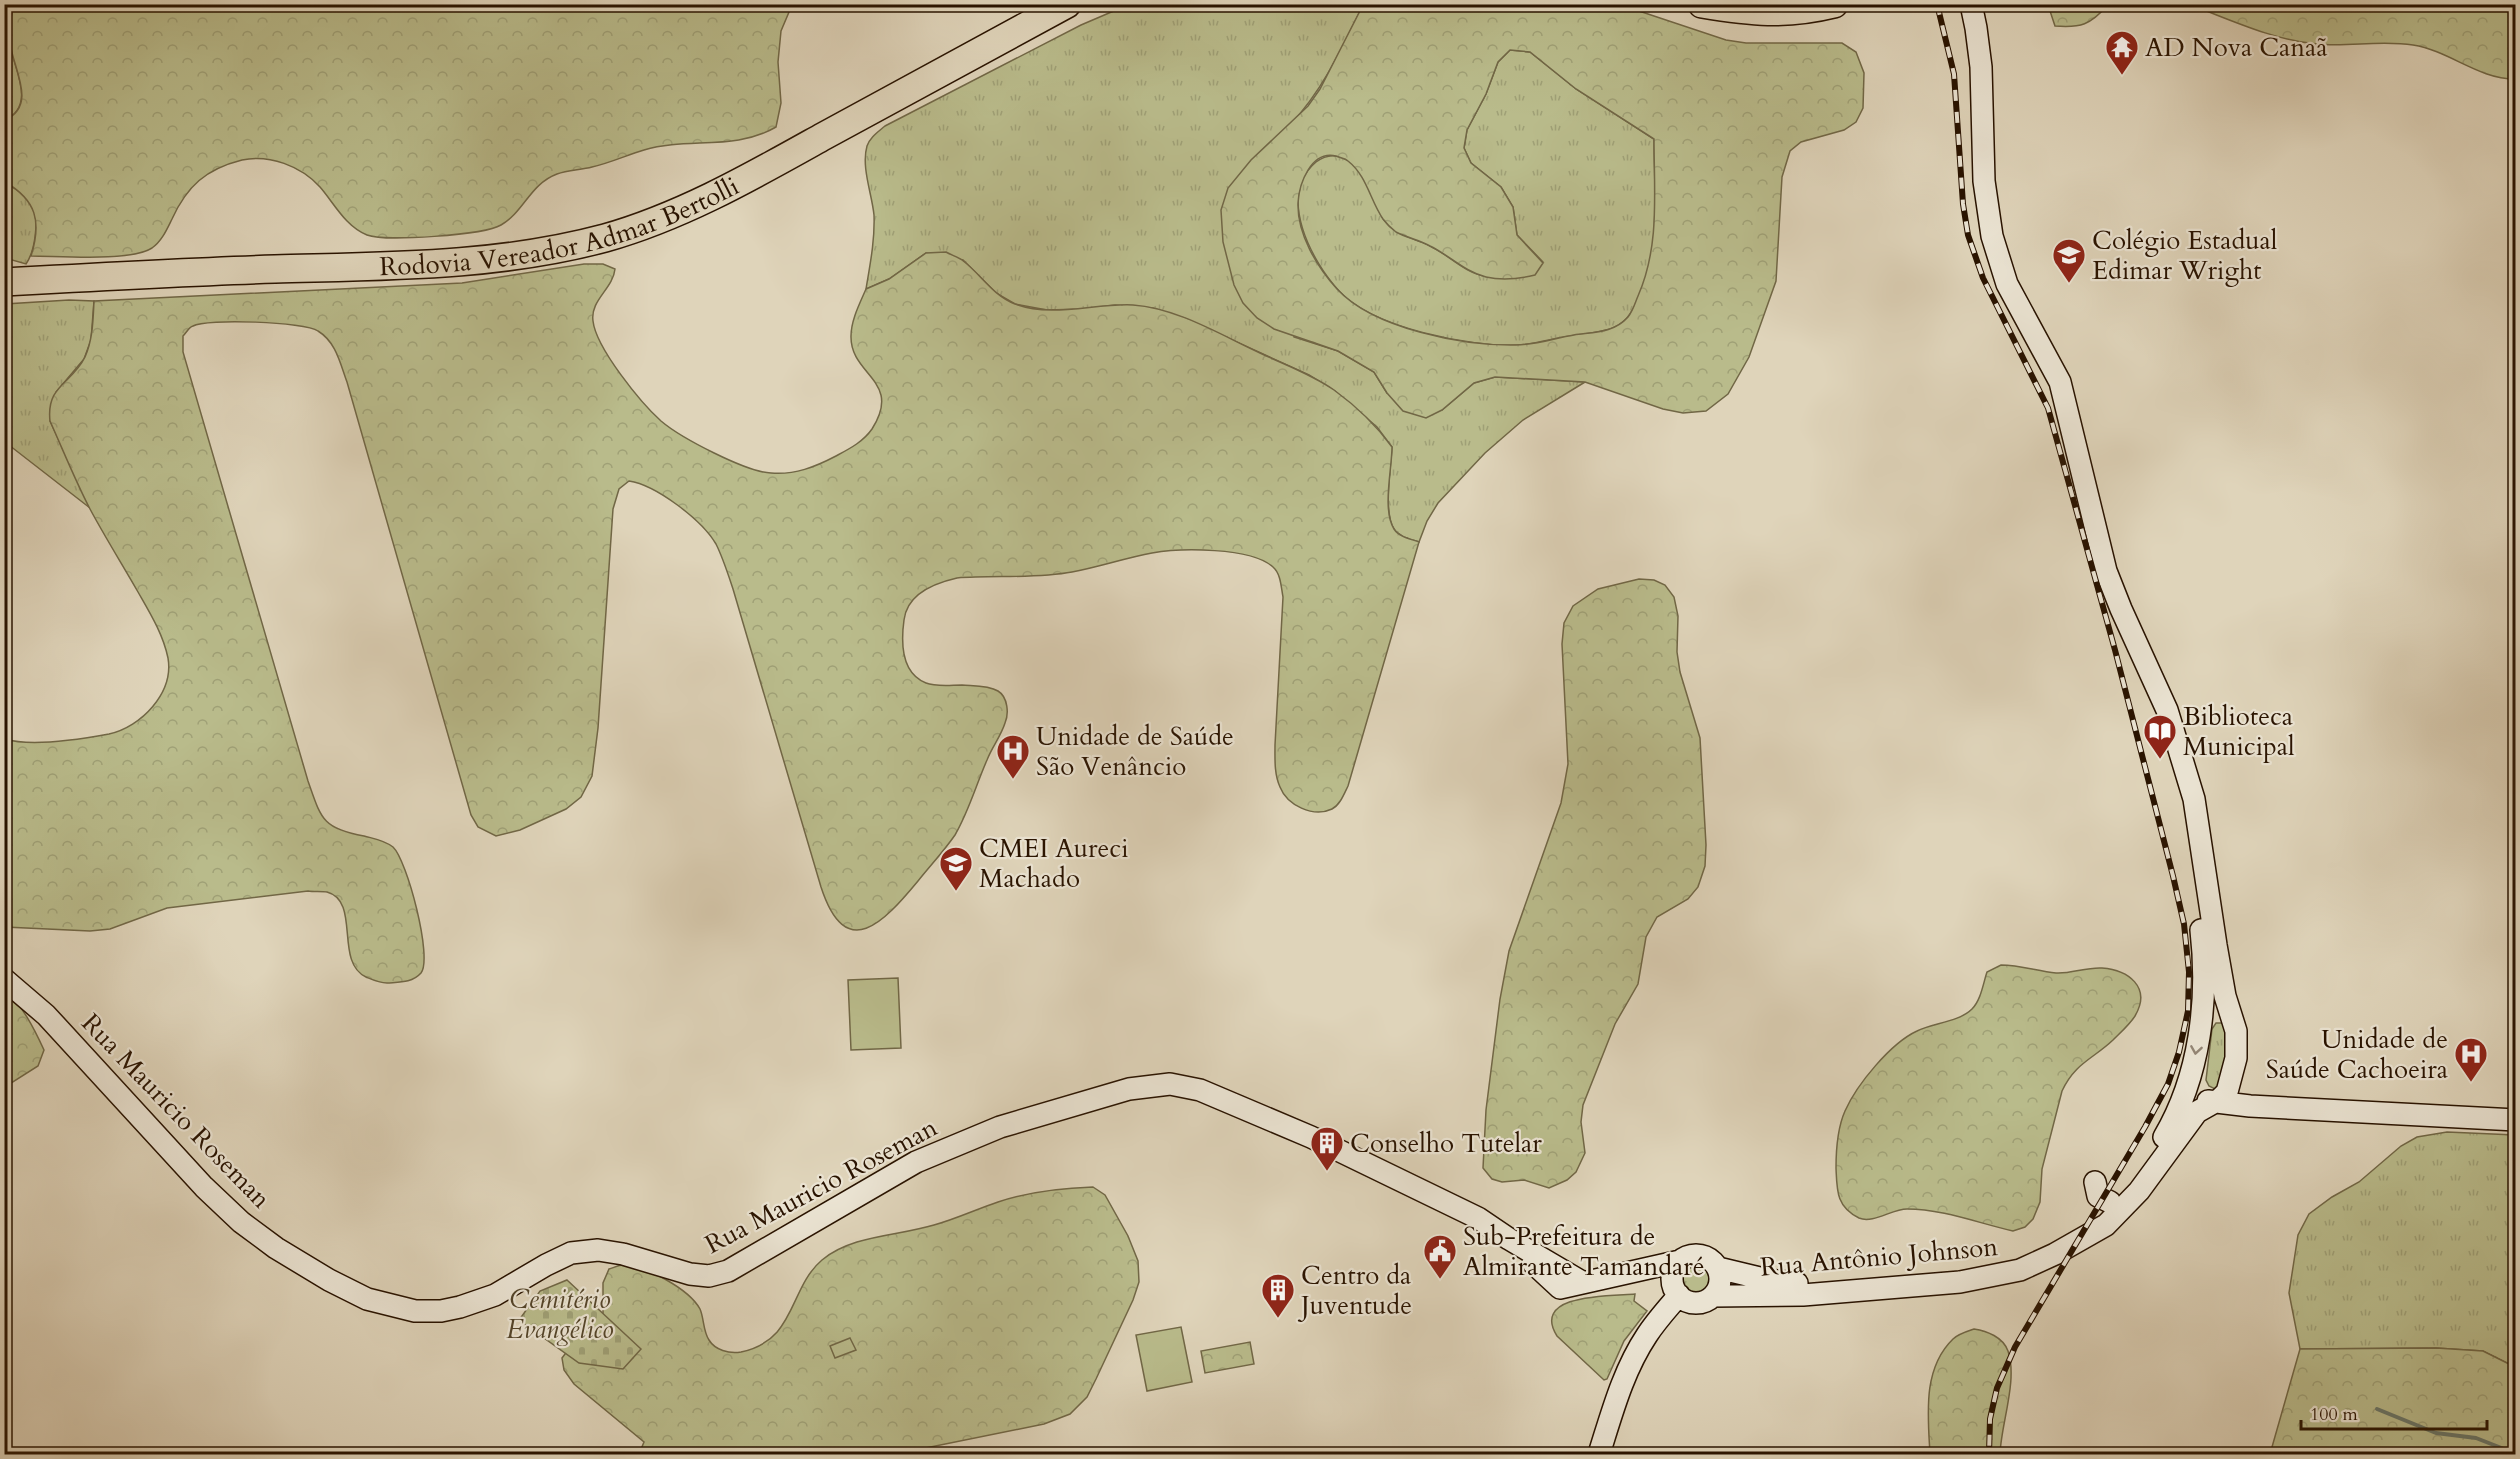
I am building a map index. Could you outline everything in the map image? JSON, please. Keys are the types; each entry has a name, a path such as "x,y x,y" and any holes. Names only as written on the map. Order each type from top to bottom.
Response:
{"highway":[{"name":"Rodovia Vereador Admar Bertolli","path":"4,282 174,272 442,265 521,256 603,238 639,227 744,180 1067,4"},
{"path":"1702,4 1760,13 1812,10 1834,4"}],"main road":[{"path":"1971,4 1981,67 1984,181 1992,236 2000,267 2019,308 2060,382 2106,571 2167,710 2194,799 2225,996 2236,1031 2236,1059 2220,1096 2197,1112 2139,1191 2106,1225 2079,1235"},
{"path":"2079,1235 2129,1184 2153,1154 2174,1120 2190,1082 2202,1018 2203,946 2183,801 2186,776"},
{"name":"Rua Mauricio Roseman","path":"4,979 46,1016 204,1188 241,1222 276,1248 329,1280 367,1299 415,1311 441,1311 495,1295 571,1253 598,1250 623,1254 690,1274 709,1276 728,1271 916,1162 1000,1127 1129,1089 1170,1084 1200,1090 1311,1137 1478,1218 1582,1282"},
{"path":"2202,1018 2216,1012 2226,1014 2233,1021"},
{"path":"2190,1082 2196,1094 2220,1096 2250,1106 2516,1120"},
{"path":"2095,1182 2098,1196 2110,1202"},
{"name":"Rua Antônio Johnson","path":"1718,1268 1768,1280 1833,1283 1991,1262 2015,1257 2079,1235"},
{"name":"Rua Antônio Johnson","path":"1713,1296 1813,1294 1960,1282 2020,1270 2079,1235"},
{"name":"Rua Mauricio Roseman","path":"1509,1239 1560,1288 1680,1261"},
{"path":"1612,1455 1625,1405 1640,1366 1681,1293 1675,1267 1680,1261 1693,1255 1700,1255 1708,1258 1718,1268 1720,1283 1713,1296 1699,1303 1681,1293"},
{"name":"Rua Mauricio Roseman","path":"1638,1272 1681,1293"},
{"path":"1599,1455 1614,1404 1631,1362 1648,1333 1681,1293"}],"green space":[{"path":"14,4 792,5 781,31 778,62 781,103 776,127 760,134 728,141 661,146 588,168 557,174 540,184 516,213 501,225 475,232 413,238 367,235 352,226 320,187 304,173 274,160 242,160 218,168 199,180 184,197 164,235 152,248 128,255 94,257 31,256 36,232 34,213 24,196 5,182 5,120 15,114 22,96 10,43 10,24"},
{"path":"2048,4 2108,5 2096,17 2084,24 2055,26"},
{"path":"5,5 14,5 9,40 22,97 20,106 5,120"},
{"path":"1135,5 1363,5 1322,83 1290,125 1294,337 1338,351 1374,372 1387,393 1442,410 1474,383 1495,377 1585,382 1523,420 1485,453 1438,503 1427,521 1419,542 1399,534 1391,521 1388,501 1392,447 1377,427 1335,391 1309,375 1184,318 1153,308 1115,305 1047,310 1015,304 996,293 963,260 926,253 889,279 866,289 872,252 874,215 865,154 872,137 885,126 1081,25 1116,10"},
{"path":"1363,5 1621,5 1726,40 1746,43 1842,43 1856,52 1864,73 1863,108 1856,122 1844,130 1801,142 1790,151 1782,177 1776,281 1749,357 1728,394 1706,411 1683,413 1663,409 1585,382 1495,377 1474,383 1442,410 1426,418 1403,411 1387,393 1374,372 1338,351 1274,329 1257,318 1243,303 1234,285 1223,242 1221,210 1228,188 1251,160 1308,106 1320,89","holes":["1510,50 1530,52 1576,89 1654,139 1653,239 1645,277 1630,315 1616,326 1603,331 1531,344 1495,345 1446,338 1396,325 1353,303 1322,271 1305,238 1299,215 1299,195 1304,178 1313,163 1327,156 1345,159 1354,167 1364,181 1383,219 1396,232 1426,244 1478,275 1499,279 1535,275 1543,263 1517,235 1513,207 1501,187 1471,163 1464,148 1467,130 1486,94 1498,62"]},
{"path":"2191,5 2515,5 2515,79 2489,75 2439,53 2413,45 2389,43 2329,45 2301,42 2252,29"},
{"path":"1510,50 1530,52 1576,89 1654,139 1655,206 1652,252 1641,295 1630,314 1620,324 1599,332 1518,345 1498,345 1449,339 1423,333 1375,316 1355,305 1329,279 1310,247 1302,228 1299,192 1304,176 1316,162 1327,157 1342,157 1358,169 1382,217 1389,226 1435,249 1470,271 1490,276 1543,262 1517,235 1513,207 1501,187 1471,163 1464,148 1467,130 1486,94 1498,62"},
{"path":"4,182 28,199 35,213 34,244 26,264 5,258"},
{"path":"946,252 962,260 993,290 1007,300 1029,308 1059,310 1133,305 1166,311 1198,323 1325,384 1365,416 1392,447 1388,501 1390,521 1399,534 1419,542 1348,786 1335,807 1317,812 1302,808 1288,799 1278,782 1275,745 1283,597 1278,573 1263,560 1232,552 1180,550 1152,553 1058,574 957,578 923,591 910,603 904,620 904,656 912,672 926,683 980,686 998,691 1006,701 1006,719 955,835 892,910 866,928 854,930 842,924 831,911 821,887 733,589 716,544 700,525 665,496 629,481 619,489 613,509 598,728 592,776 581,797 566,809 520,830 496,836 478,827 471,815 347,382 333,347 318,331 295,325 216,322 190,328 183,336 183,352 308,781 320,813 331,825 339,830 386,843 393,847 399,856 417,909 421,930 424,964 421,973 410,980 401,982 384,983 366,977 351,959 343,907 337,898 327,892 308,891 167,908 110,929 90,931 5,927 5,739 28,742 57,741 98,736 121,730 133,724 153,706 166,684 168,671 166,649 156,624 90,509 50,421 50,409 56,392 80,366 88,350 94,301 462,283 584,264 603,264 615,269 610,283 595,307 593,321 596,332 611,360 642,402 670,428 730,461 760,471 788,473 813,467 856,445 872,429 880,413 882,399 879,389 858,361 851,336 854,318 866,289 889,279 926,253"},
{"path":"69,300 94,301 91,340 84,359 56,392 50,421 90,508 5,442 5,304"},
{"path":"1639,579 1654,580 1665,585 1674,597 1678,616 1677,652 1680,672 1700,738 1706,845 1705,866 1698,887 1688,899 1657,917 1646,937 1638,984 1615,1024 1583,1105 1581,1122 1585,1153 1576,1172 1567,1180 1549,1188 1524,1180 1502,1182 1492,1179 1483,1168 1486,1110 1500,999 1509,951 1561,803 1568,764 1562,644 1564,623 1573,606 1598,589"},
{"path":"2001,965 2056,973 2096,968 2112,969 2121,972 2135,982 2141,997 2140,1006 2130,1022 2113,1040 2073,1074 2062,1091 2042,1169 2040,1202 2033,1219 2025,1227 2013,1231 1947,1214 1920,1210 1901,1210 1870,1219 1859,1218 1851,1214 1839,1197 1836,1168 1839,1132 1850,1100 1876,1065 1896,1045 1923,1028 1953,1020 1972,1009 1980,997 1987,972"},
{"path":"898,978 901,1048 851,1050 848,980"},
{"path":"4,988 27,1017 44,1050 38,1066 5,1087"},
{"path":"2216,1023 2222,1023 2228,1029 2225,1082 2215,1089 2209,1086 2206,1080 2212,1029"},
{"path":"2447,1132 2515,1135 2515,1367 2483,1351 2436,1348 2300,1349 2289,1293 2298,1235 2309,1214 2332,1197 2359,1182 2401,1146 2417,1137"},
{"path":"1093,1187 1105,1195 1128,1236 1138,1261 1139,1282 1133,1300 1087,1397 1070,1414 1044,1424 896,1454 639,1454 644,1442 574,1384 564,1370 562,1358 568,1350 603,1325 603,1283 609,1269 621,1265 632,1266 677,1286 700,1309 709,1340 723,1350 741,1352 759,1346 772,1337 790,1312 811,1272 822,1260 834,1252 861,1241 934,1225 1021,1196"},
{"path":"1696,1261 1708,1266 1713,1278 1708,1290 1696,1295 1684,1290 1679,1278 1684,1266"},
{"name":"Cemitério Evangélico","path":"567,1280 641,1349 623,1369 579,1363 519,1320 540,1291"},
{"path":"1635,1294 1634,1301 1647,1311 1624,1341 1607,1379 1604,1380 1557,1336 1552,1322 1555,1312 1564,1304 1578,1300"},
{"path":"1181,1327 1192,1382 1147,1391 1136,1335"},
{"path":"1974,1329 1998,1338 2006,1346 2011,1363 2010,1388 2000,1454 1930,1454 1929,1394 1936,1364 1953,1339"},
{"path":"850,1338 856,1350 835,1358 830,1346"},
{"path":"1250,1342 1254,1364 1205,1373 1201,1351"},
{"path":"2436,1348 2483,1351 2515,1367 2515,1454 2270,1454 2300,1349"}],"waterway":[{"path":"2377,1409 2436,1433 2476,1438 2504,1449 2516,1448"}],"railway":[{"path":"1937,4 1954,74 1963,204 1968,235 1983,278 2048,408 2115,650 2173,876 2184,924 2189,972 2188,1011 2179,1052 2168,1084 2015,1347 1997,1388 1990,1419 1989,1454"}],"place":[{"name":"AD Nova Canaã","path":"2122,76"},
{"name":"Colégio Estadual Edimar Wright","path":"2069,284"},
{"name":"Biblioteca Municipal","path":"2160,760"},
{"name":"Unidade de Saúde São Venâncio","path":"1013,780"},
{"name":"CMEI Aureci Machado","path":"956,892"},
{"name":"Unidade de Saúde Cachoeira","path":"2471,1083"},
{"name":"Conselho Tutelar","path":"1327,1172"},
{"name":"Sub-Prefeitura de Almirante Tamandaré","path":"1440,1280"},
{"name":"Centro da Juventude","path":"1278,1319"}]}
